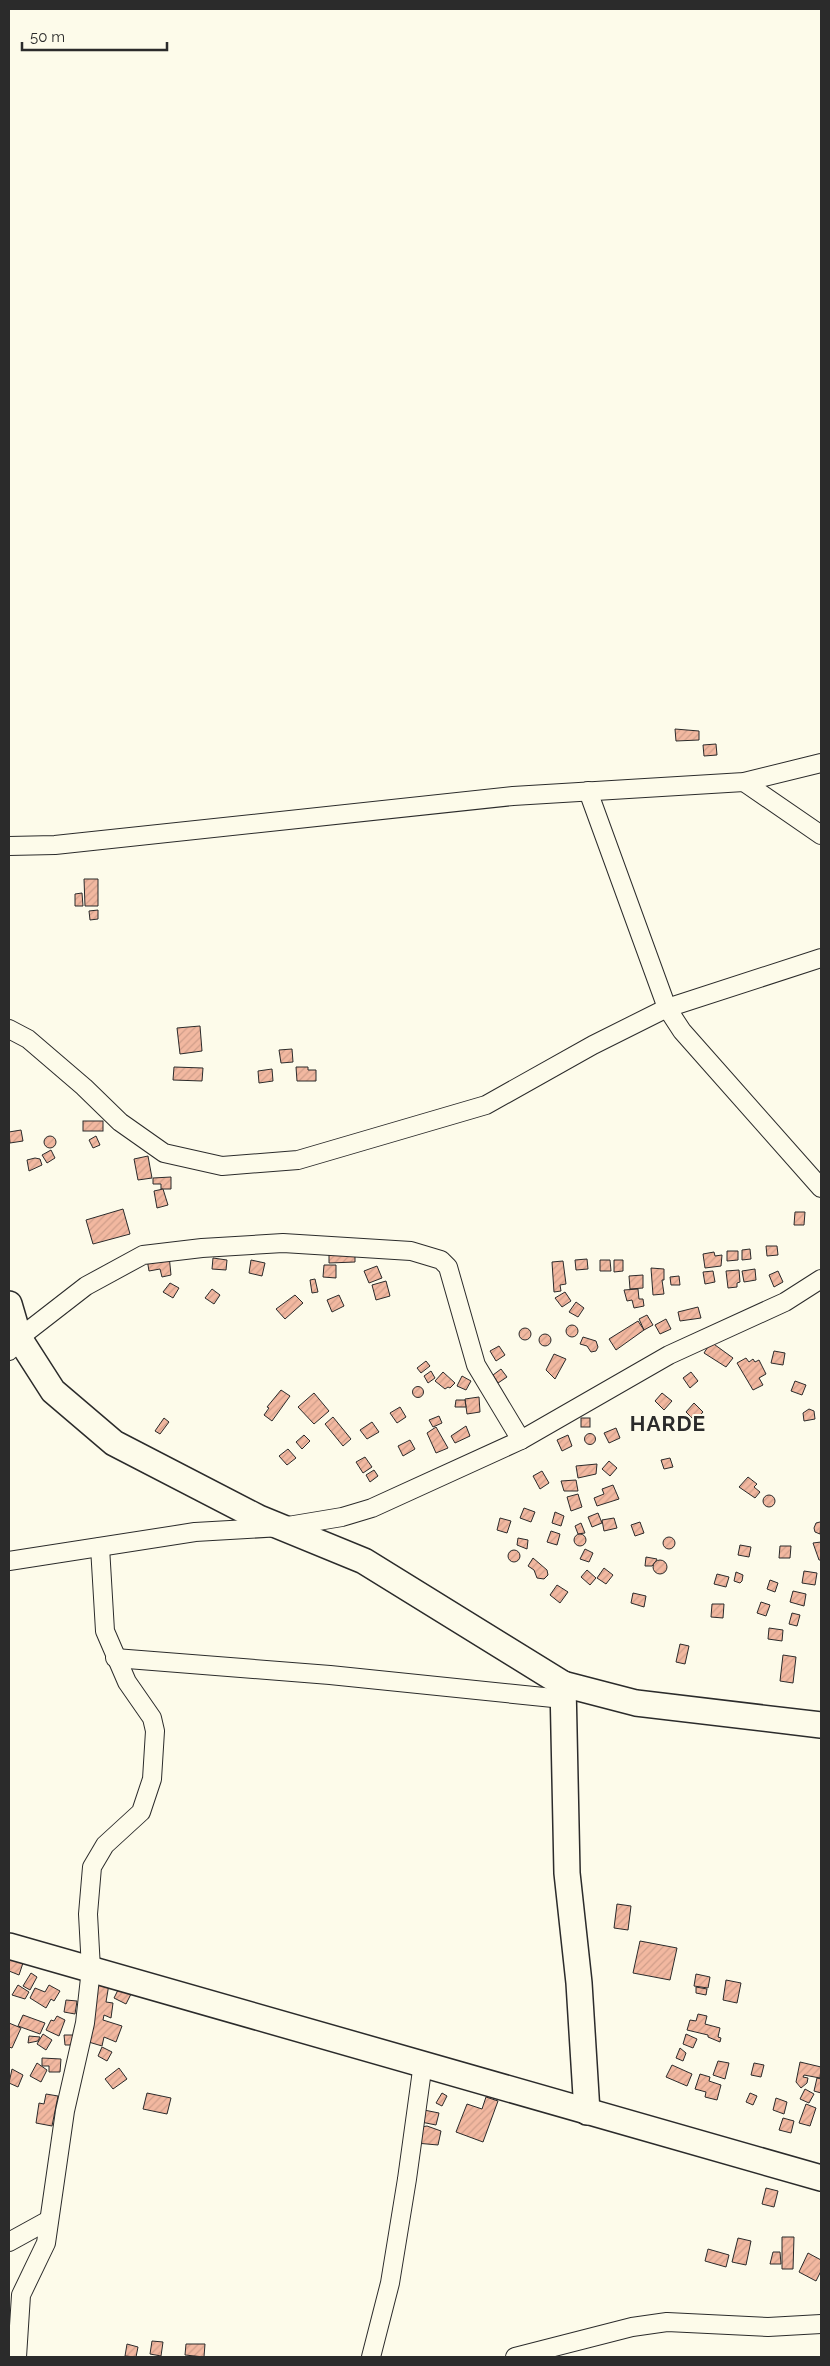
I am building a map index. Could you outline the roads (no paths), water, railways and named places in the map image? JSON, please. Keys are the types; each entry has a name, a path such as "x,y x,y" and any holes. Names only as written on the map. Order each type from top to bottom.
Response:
{"street":[{"path":"9,846 55,844 513,796 744,782 821,763"},
{"path":"744,782 821,835"},
{"path":"588,791 666,1008 682,1031 821,1188"},
{"path":"9,1029 28,1039 84,1087 120,1122 164,1152 222,1166 298,1160 486,1105 593,1045 666,1008 821,958"},
{"path":"14,1344 86,1286 143,1254 283,1243 411,1251 440,1260 448,1267 476,1365 522,1440"},
{"path":"9,1561 195,1532 282,1527 342,1517 372,1508 522,1440 668,1354 785,1302 821,1280"},
{"path":"9,1304 14,1344 53,1391 114,1443 215,1496 282,1527 364,1561 563,1691"},
{"path":"17,2357 22,2295 43,2253 50,2220 65,2111 85,2023 91,1969 88,1914 92,1867 105,1846 141,1812 152,1779 155,1731 152,1718 127,1682 115,1658 105,1631 100,1547"},
{"path":"115,1658 563,1691 636,1703 821,1725"},
{"path":"563,1691 567,1873 579,1983 586,2112"},
{"path":"9,1946 821,2178"},
{"path":"371,2357 390,2283 408,2179 423,2063"},
{"path":"9,2242 50,2220"},
{"path":"516,2357 632,2326 667,2322 768,2327 821,2324"}],"district":[{"name":"HARDE","path":"668,1424"}]}
